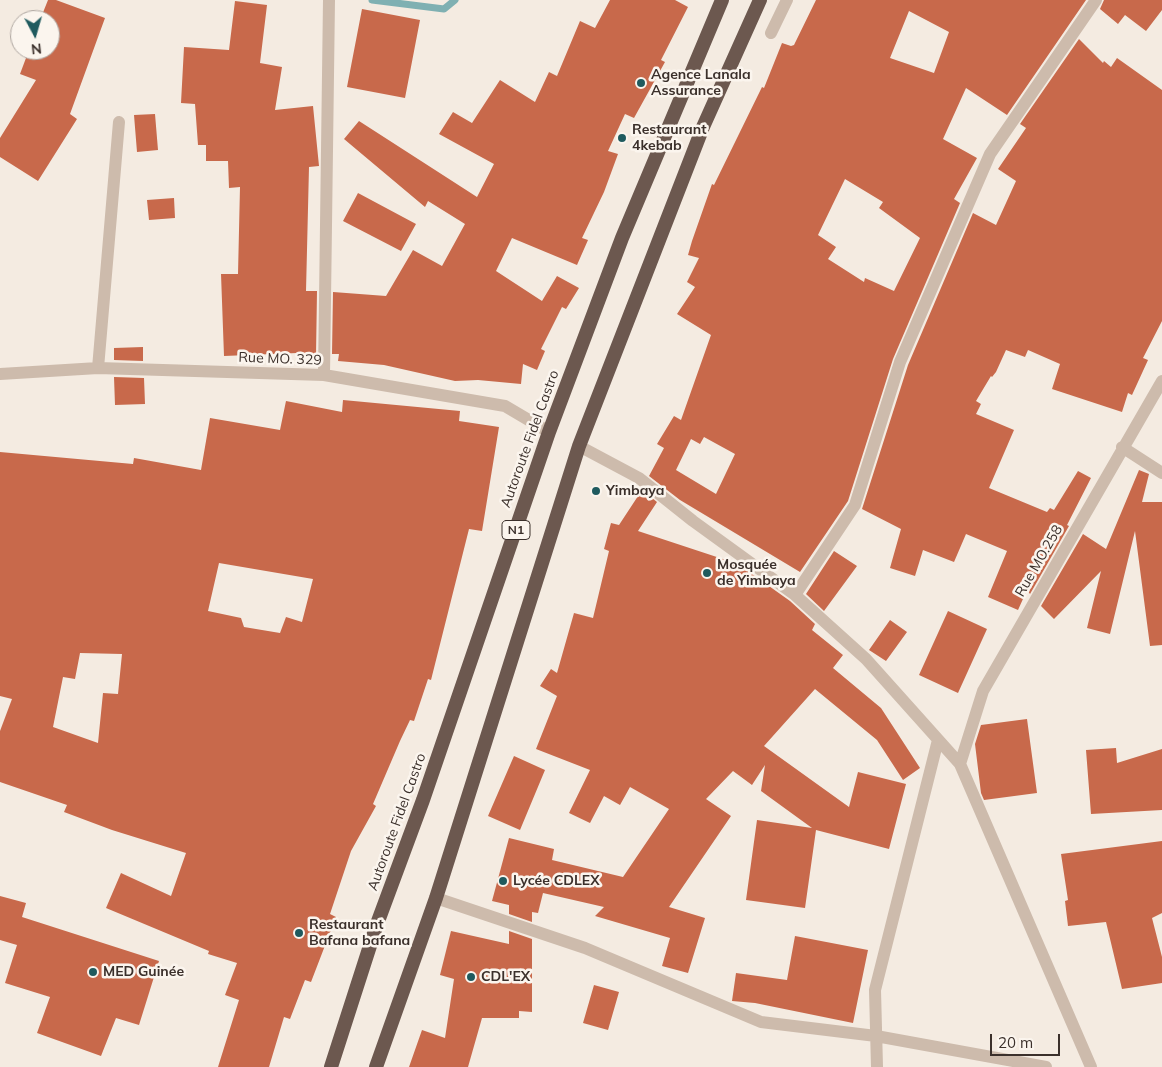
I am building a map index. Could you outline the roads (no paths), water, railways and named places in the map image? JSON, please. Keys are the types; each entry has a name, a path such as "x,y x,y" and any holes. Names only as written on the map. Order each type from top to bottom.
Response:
{"highway":[{"name":"Autoroute Fidel Castro","path":"330,1067 377,924 423,800 549,432 622,238 722,0"},
{"name":"N1","path":"376,1067 436,898 579,446 703,127 760,0"}],"street":[{"path":"324,375 329,0"},
{"path":"771,33 787,0"},
{"path":"795,595 855,505 900,362 990,154 1096,0"},
{"path":"98,368 119,122"},
{"name":"Rue MO. 329","path":"0,374 98,368 324,375 505,406 549,432"},
{"name":"Rue MO.258","path":"960,764 983,691 1162,381"},
{"path":"579,446 638,478 693,521 795,595 866,659 960,764 1091,1067"},
{"path":"1122,448 1162,473"},
{"path":"877,1067 875,990 938,740"},
{"path":"436,898 585,948 761,1022 876,1036 1046,1067"}],"waterway":[{"path":"372,0 444,9 455,0"}],"place":[{"name":"Agence Lanala Assurance","path":"641,83"},
{"name":"Restaurant 4kebab","path":"622,138"},
{"name":"Yimbaya","path":"596,491"},
{"name":"Mosquée de Yimbaya","path":"707,573"},
{"name":"Lycée CDLEX","path":"503,881"},
{"name":"Restaurant Bafana bafana","path":"299,933"},
{"name":"MED Guinée","path":"93,972"},
{"name":"CDL'EX","path":"471,977"}]}
